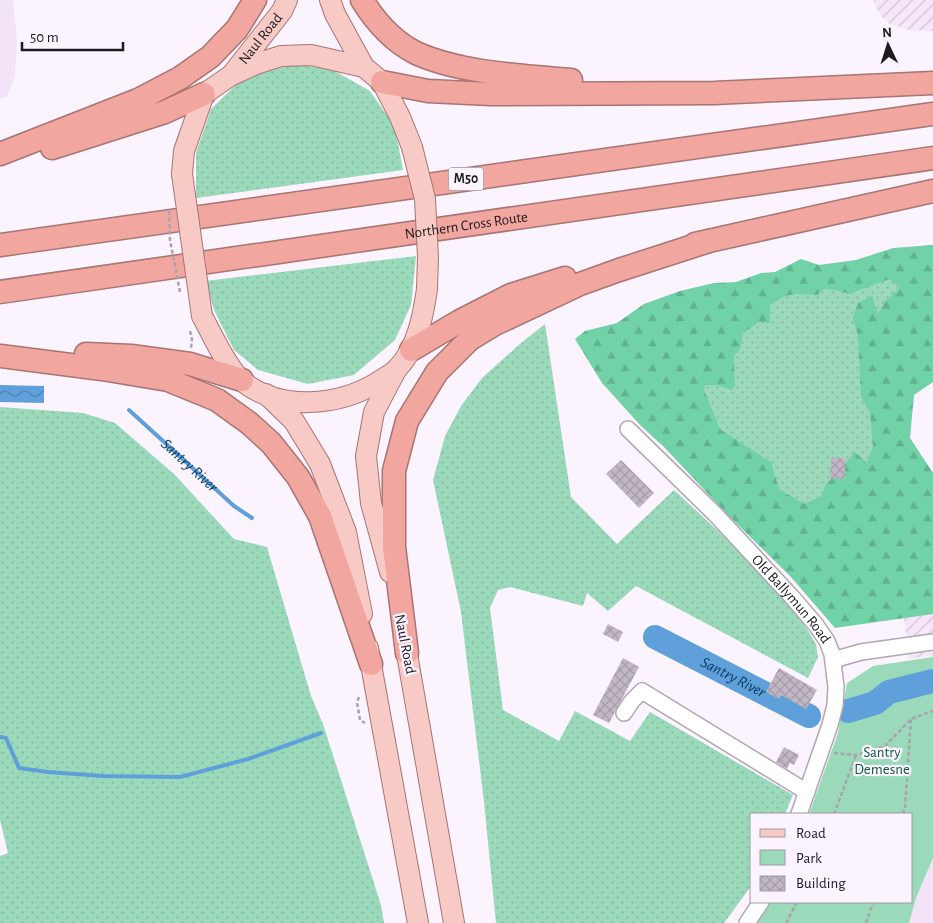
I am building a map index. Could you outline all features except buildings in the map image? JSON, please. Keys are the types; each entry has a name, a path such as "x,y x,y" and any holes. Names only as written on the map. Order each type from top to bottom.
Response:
{"highway":[{"path":"0,154 130,103 180,78 210,56 237,29 255,0"},
{"path":"362,0 372,16 395,38 416,53 448,63 485,72 714,94"},
{"path":"382,82 428,91 455,93 714,94 933,83"},
{"path":"0,165 165,112 204,94"},
{"name":"M50","path":"0,245 933,114"},
{"name":"Northern Cross Route","path":"0,292 933,158"},
{"path":"411,350 460,321 511,295 616,262 933,191"},
{"path":"407,653 394,547 394,471 407,421 437,372 470,339 493,325 580,284 709,241"},
{"path":"0,351 131,356 190,364 242,380"},
{"path":"0,356 102,369 168,380 217,400 249,423 271,443 298,477 320,516 371,664"}],"main road":[{"name":"Naul Road","path":"230,76 282,11 287,0"},
{"path":"330,0 335,14 364,68 382,82 400,117 412,147 425,199 428,257 427,289 424,314 411,350 396,370 363,391 337,399 312,402 287,401 266,394 242,380 195,321 182,174 184,151 204,94 230,76 256,64 281,56 310,55 364,68"},
{"name":"Naul Road","path":"396,370 374,412 366,456 371,503 390,570 407,653 454,923"},
{"path":"266,394 294,421 320,464 346,532 418,923"}],"street":[{"name":"Old Ballymun Road","path":"628,429 715,514 792,597 827,641 833,660 836,686 835,705 830,725 799,813"},
{"path":"833,660 861,652 933,642"},
{"path":"624,713 642,691 807,792"},
{"path":"747,923 760,903"}],"path":[{"path":"190,364 195,321"},
{"path":"361,694 357,702 360,720 368,726"},
{"path":"820,750 856,755 885,746 911,719 933,711"},
{"path":"902,813 905,808 911,719"},
{"path":"834,813 856,755"},
{"path":"786,923 796,903"},
{"path":"866,923 873,903"}],"shaded area":[{"path":"0,0 13,0 17,42 15,76 6,98 0,98"},
{"path":"874,0 933,0 933,31 908,30 890,24 882,17 874,4"},
{"path":"933,614 933,655 909,659 904,618"},
{"path":"933,858 933,923 909,923 916,898"}],"green space":[{"path":"294,64 333,70 370,91 395,127 403,170 196,198 196,153 211,109 243,78"},
{"path":"933,245 933,382 914,395 910,438 933,473 933,614 835,628 790,576 727,514 664,447 641,426 602,383 575,339 585,331 617,323 644,304 680,291 714,283 736,282 761,273 775,272 801,259 819,265 856,260 893,248","holes":["890,279 900,288 885,301 878,314 872,296 858,303 853,318 858,336 861,397 870,412 873,446 867,463 855,452 825,486 822,496 804,504 779,489 771,462 720,429 704,390 705,385 717,385 731,390 735,386 734,356 740,349 743,333 759,322 770,323 770,305 785,296 796,294 817,295 824,289 849,294"]},
{"path":"416,256 411,305 395,340 354,375 308,384 258,370 234,350 215,312 205,281"},
{"path":"893,269 906,279 878,424 875,470 801,523 692,426 699,390 767,285"},
{"path":"545,324 571,497 617,544 674,490 756,566 781,593 816,644 818,657 808,678 636,586 608,611 587,593 583,606 510,587 498,590 490,608 503,710 559,741 575,711 630,741 650,712 793,795 785,813 750,813 750,888 724,923 496,923 484,802 461,612 433,480 445,436 461,406 482,378"},
{"path":"0,407 83,413 115,423 174,474 234,539 267,547 311,696 323,724 381,905 384,923 0,923 0,856 8,853 0,820"},
{"name":"Santry Demesne","path":"933,657 933,858 916,898 909,923 757,923 768,903 913,903 913,813 809,813 838,733 847,683 873,666"}],"water":[{"path":"0,385 44,386 44,403 0,402"}],"waterway":[{"name":"Santry River","path":"129,410 234,506 252,518"},
{"name":"Santry River","path":"655,637 809,716"},
{"name":"Santry River","path":"848,711 875,703 889,692 933,681"},
{"path":"0,737 6,738 19,768 103,776 180,777 248,759 321,733"}]}
